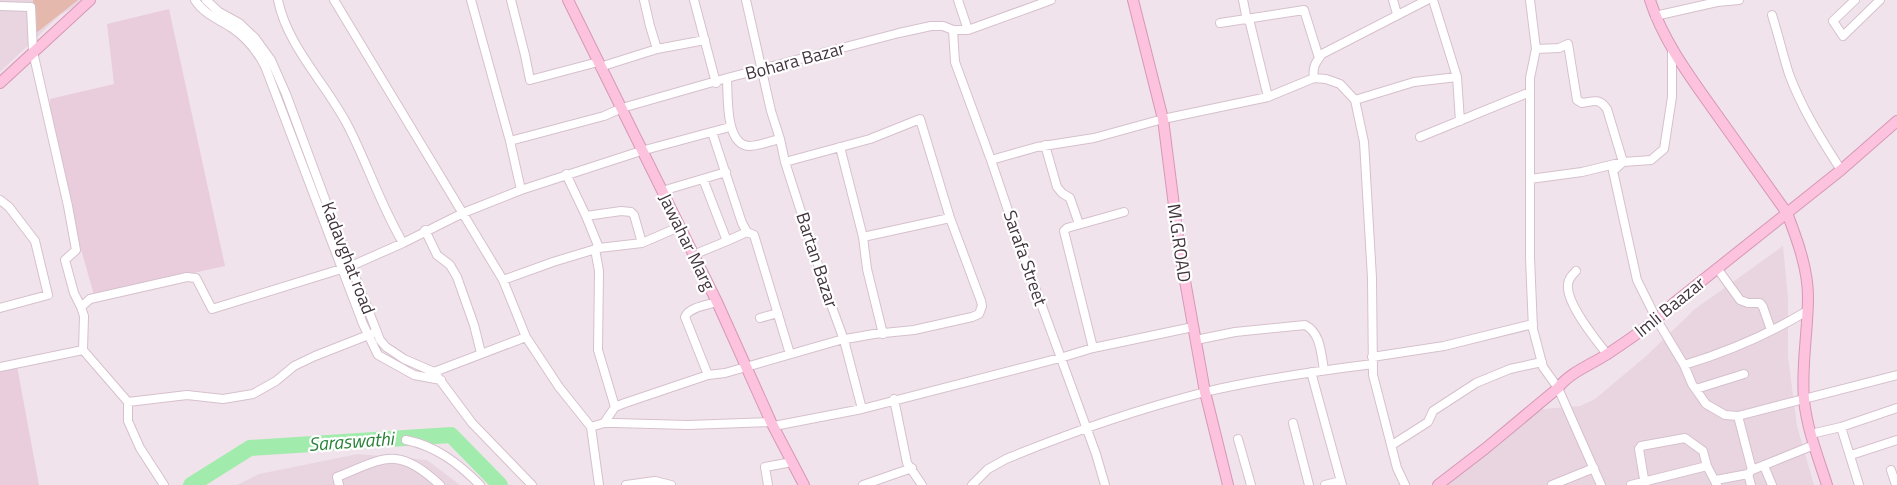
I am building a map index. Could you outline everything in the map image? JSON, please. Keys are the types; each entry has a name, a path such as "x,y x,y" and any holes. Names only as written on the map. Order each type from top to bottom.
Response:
{"main road":[{"path":"0,83 90,0"},
{"name":"Jawahar Marg","path":"568,0 804,485"},
{"name":"M.G.ROAD","path":"1133,0 1163,119 1180,253 1193,327 1205,392 1228,485"},
{"path":"1650,0 1655,16 1702,93 1787,213 1806,276 1807,311 1804,350 1806,419 1827,485"},
{"name":"Imli Baazar","path":"1438,485 1558,388 1564,380 1657,320 1674,303 1841,170 1897,121"}],"street":[{"path":"195,0 200,8 233,28 250,42 262,60 280,102 330,238 347,268 368,336 378,355 414,375 441,380"},
{"name":"Kadavghat road","path":"206,0 219,12 239,23 255,38 271,60 286,94 347,268 376,331 386,347 404,359 434,372 472,423 532,485"},
{"path":"278,0 290,32 347,124 376,186 389,220 403,243"},
{"path":"334,0 503,280 526,337 559,386 591,428 599,485"},
{"path":"471,0 510,141 521,190"},
{"path":"511,0 530,80 705,40"},
{"path":"644,0 657,50"},
{"path":"694,0 716,82"},
{"name":"Bartan Bazar","path":"746,0 771,111 785,162 844,340 862,409"},
{"path":"958,0 968,30"},
{"name":"Bohara Bazar","path":"510,141 604,116 622,108 727,78 931,26 943,26 953,30 968,30 1051,0"},
{"path":"1243,0 1268,97"},
{"path":"1393,0 1397,14"},
{"path":"1314,78 1314,64 1322,54 1427,0"},
{"path":"1433,0 1457,77 1460,121"},
{"path":"1530,0 1536,49 1530,78 1530,258 1533,324 1542,362 1558,388 1602,485"},
{"path":"1655,16 1717,2 1739,0"},
{"path":"1855,0 1833,21 1843,36 1880,0"},
{"path":"0,6 31,3 33,52 68,206 76,250 65,260 74,292 82,307 84,316 83,350 128,402 128,421 140,448 164,485"},
{"path":"1220,23 1304,10 1319,58"},
{"path":"1772,15 1789,74 1811,122 1841,170"},
{"name":"Sarafa Street","path":"953,30 955,62 1087,430 1104,485"},
{"path":"1536,49 1558,48 1568,44 1577,100 1582,103 1597,100 1602,102 1607,109 1623,162"},
{"path":"1530,179 1582,172 1623,162 1651,160 1664,149 1672,97 1672,46"},
{"path":"1355,100 1414,82 1457,77"},
{"path":"727,78 730,127 739,142 748,146 780,139"},
{"path":"991,160 1045,146 1094,138 1163,119 1268,97 1314,78 1326,79 1340,84 1355,100 1364,142 1372,278 1373,375 1392,445 1396,468 1405,485"},
{"path":"1420,137 1530,92"},
{"path":"604,423 615,408 708,375 726,373 844,340 914,330 979,314 982,306 981,301 950,218 920,119 870,139 785,162"},
{"path":"82,307 90,299 188,277 196,278 212,309 347,268 403,243 425,230 462,213 566,174 730,127"},
{"path":"712,132 742,223 747,232 754,235 790,354"},
{"path":"1045,146 1057,187 1070,198 1079,224"},
{"path":"840,147 863,237 867,269 883,334"},
{"path":"1623,162 1613,171 1637,280 1657,320 1706,404 1725,415 1738,416 1897,375"},
{"path":"662,190 726,172"},
{"path":"566,174 586,216 597,249 599,271 598,350 615,408"},
{"path":"703,179 727,241"},
{"path":"0,200 9,206 35,241 48,295 0,308"},
{"path":"586,216 631,212 634,215 642,243"},
{"path":"1092,348 1064,234 1065,229 1124,212"},
{"path":"863,237 950,218"},
{"path":"503,280 597,249 642,243 679,227"},
{"path":"425,230 437,255 450,265 457,277 481,353"},
{"path":"693,255 747,232"},
{"path":"1717,268 1740,300 1748,303 1760,303 1771,330"},
{"path":"1576,271 1571,276 1568,284 1570,299 1606,354"},
{"path":"708,375 685,317 687,312 691,310 716,302"},
{"path":"1684,366 1721,354 1782,326 1807,311"},
{"path":"760,318 778,314"},
{"path":"972,485 988,469 1006,459 1144,410 1205,392 1372,361 1444,346 1533,324"},
{"path":"1196,340 1235,332 1305,325 1312,329 1317,338 1324,370"},
{"path":"591,428 604,423 688,426 773,424 862,409 1092,348 1193,327"},
{"path":"128,402 188,395 224,399 253,394 276,381 294,366 376,331"},
{"path":"434,372 526,337"},
{"path":"0,367 83,350"},
{"path":"1392,445 1428,422 1433,411 1476,383 1510,369 1542,362"},
{"path":"1311,372 1342,483 1324,485"},
{"path":"1696,389 1744,374"},
{"path":"894,399 907,463 922,485"},
{"path":"1811,434 1841,427 1897,408"},
{"path":"1738,416 1750,472 1750,485"},
{"path":"1293,423 1309,485"},
{"path":"1841,427 1859,485"},
{"path":"1645,483 1638,449 1641,446 1685,438 1703,451 1707,466 1716,482 1750,472 1814,445"},
{"path":"1238,439 1251,485"},
{"path":"406,440 425,444 439,452 480,485"},
{"path":"1851,455 1897,440"},
{"path":"339,485 337,477 377,461 392,458 406,460 422,469 440,485"},
{"path":"768,485 765,467 792,462"},
{"path":"1631,485 1707,466"},
{"path":"1764,466 1772,485"},
{"path":"863,485 912,468"},
{"path":"1552,485 1594,468"},
{"path":"1891,470 1896,485"},
{"path":"626,485 655,481 671,485"}],"shaded area":[{"path":"0,0 86,0 60,15 0,72"},
{"path":"33,0 78,0 36,33"},
{"path":"169,9 225,266 94,295 51,144 50,99 114,84 107,24"},
{"path":"1783,246 1788,298 1788,357 1797,426 1814,485 1434,485 1531,410 1580,406 1595,399 1645,357 1695,309"},
{"path":"17,366 39,485 0,485 0,370"},
{"path":"358,454 427,460 460,485 237,485 259,474"}],"waterway":[{"name":"Saraswathi","path":"191,485 250,448 451,435 500,485"}]}
